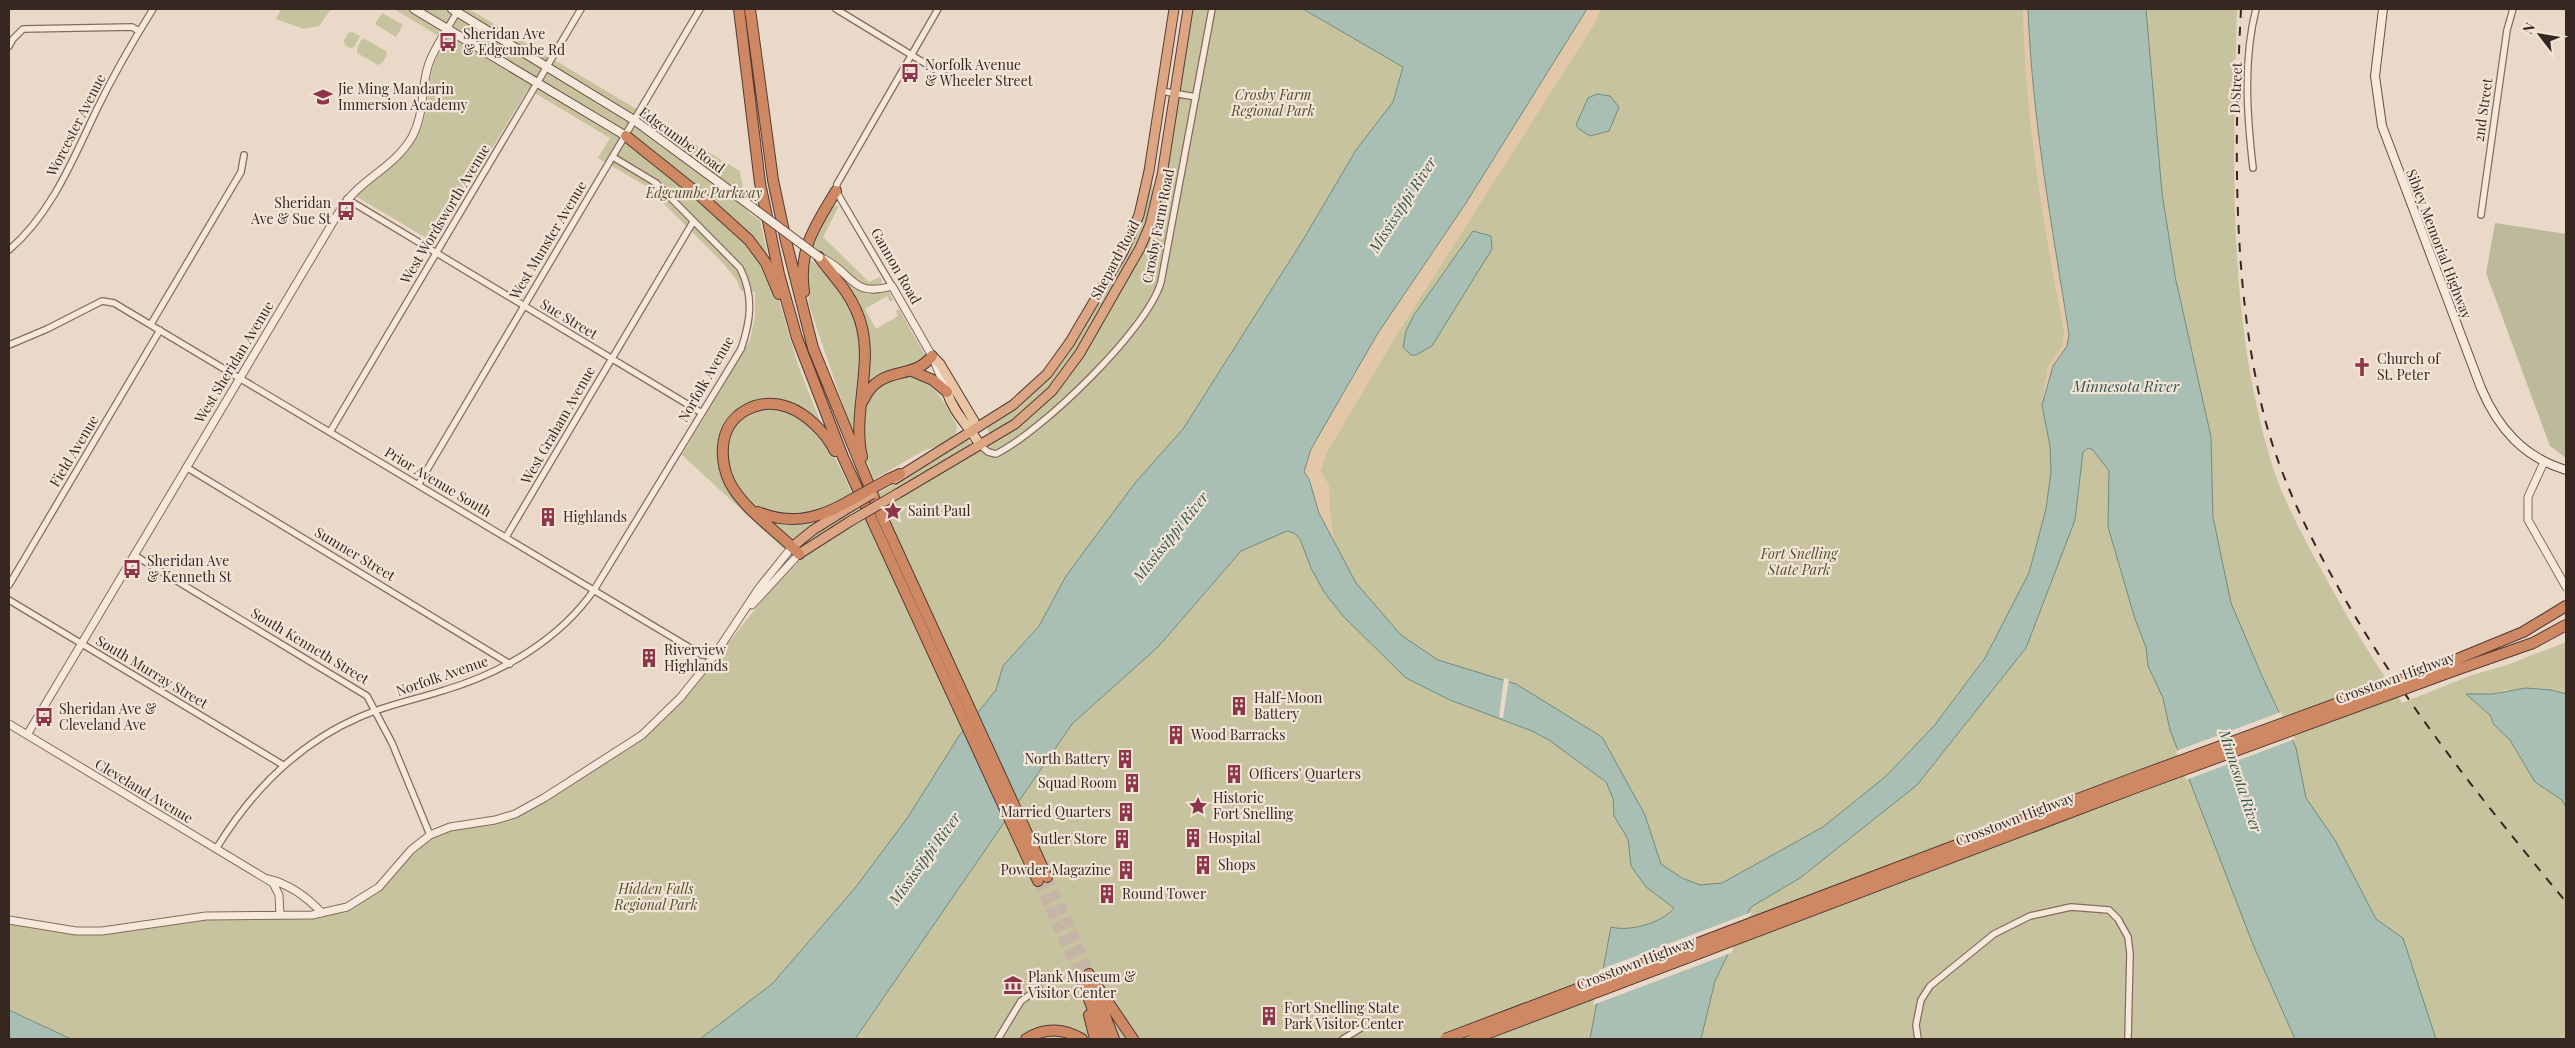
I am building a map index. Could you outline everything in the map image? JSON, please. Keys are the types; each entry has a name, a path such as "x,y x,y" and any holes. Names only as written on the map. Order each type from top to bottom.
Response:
{"highway":[{"path":"739,9 760,183 772,245 790,313 820,402 856,485"},
{"path":"750,9 773,180 813,348 862,470 878,520 1041,876"},
{"name":"Shepard Road","path":"900,474 973,432 1018,402 1054,365 1123,252 1145,195 1174,9"},
{"name":"Shepard Road","path":"796,551 849,522 1015,424 1035,408 1066,374 1140,248 1157,201 1188,9"},
{"path":"626,136 696,192 749,240 766,263 778,292 790,313"},
{"path":"804,315 804,253 810,234 836,191"},
{"path":"819,257 849,295 860,320 865,362 859,409 858,436 862,470"},
{"path":"859,409 865,396 878,381 887,376 912,370 927,363 932,356"},
{"path":"912,370 933,380 947,392"},
{"path":"878,520 856,485 831,444 811,422 788,408 759,404 745,410 734,420 726,434 722,450 723,465 729,481 737,494 796,551 813,530 844,507 891,481 900,474"},
{"path":"752,509 776,518 794,520 844,507"},
{"name":"Crosstown Highway","path":"1473,1039 2452,666 2523,632 2564,608"},
{"name":"Crosstown Highway","path":"2452,666 2533,643 2565,626"},
{"path":"1445,1039 2155,770 2452,666"},
{"path":"1085,976 1095,1039"},
{"path":"1085,976 1104,1039"},
{"path":"1085,976 1114,1039"},
{"path":"1085,976 1133,1039"},
{"path":"1026,1039 1042,1032 1055,1030 1065,1031 1082,1039"}],"main road":[{"path":"414,9 626,136"},
{"name":"Sibley Memorial Highway","path":"2384,9 2375,84 2378,109 2386,140 2487,403 2498,422 2512,439 2544,462 2566,470"},
{"name":"Edgcumbe Road","path":"456,10 634,120 819,257"},
{"name":"Gannon Road","path":"932,356 940,364 974,421 973,432"},
{"name":"Gannon Road","path":"947,392 965,427 973,432 980,445"}],"street":[{"name":"Worcester Avenue","path":"11,248 60,185 108,88 153,9"},
{"name":"West Wordsworth Avenue","path":"330,432 581,9"},
{"name":"West Munster Avenue","path":"418,485 700,9"},
{"path":"836,9 959,84"},
{"path":"836,191 840,176 938,9"},
{"name":"Crosby Farm Road","path":"980,445 988,452 996,454 1054,412 1095,372 1153,302 1161,282 1212,9"},
{"name":"D Street","path":"2253,168 2247,110 2249,63 2256,9"},
{"name":"2nd Street","path":"2480,215 2507,30 2512,9"},
{"name":"West Sheridan Avenue","path":"26,735 347,199 362,183 396,158 411,138 421,114 428,67 456,10"},
{"path":"9,46 23,29 132,27 139,31"},
{"path":"1161,91 1196,96"},
{"path":"150,324 241,172 244,154"},
{"path":"613,156 652,180 693,222"},
{"name":"Gannon Road","path":"836,191 932,356 947,392"},
{"name":"Sue Street","path":"347,199 702,413"},
{"name":"Norfolk Avenue","path":"216,849 242,810 283,765 328,733 375,711 470,682 510,664 564,624 594,590 741,349 750,317 748,284 740,268 693,222"},
{"name":"West Graham Avenue","path":"506,537 693,222"},
{"name":"Edgcumbe Road","path":"819,257 862,288 878,290 892,286"},
{"name":"Prior Avenue South","path":"9,345 106,300 114,303 702,655 714,656"},
{"name":"Field Avenue","path":"9,585 160,330"},
{"path":"2544,462 2529,492 2526,511 2528,520 2540,543 2566,587"},
{"name":"Sumner Street","path":"186,467 510,664"},
{"path":"9,920 76,931 102,931 206,916 322,913 347,907 374,891 387,879 411,850 430,835 450,827 508,816 544,798 642,735 680,698 714,656 742,616 796,551"},
{"name":"South Kenneth Street","path":"134,555 367,696 392,743 430,835"},
{"name":"South Murray Street","path":"9,600 283,765"},
{"name":"Cleveland Avenue","path":"9,724 216,849 266,878 277,881 310,900 322,913"},
{"name":"Cleveland Avenue","path":"266,878 277,889 280,915"},
{"path":"1918,1039 1916,1025 1920,1008 1930,986 1994,934 2030,916 2071,907 2109,910 2118,919 2128,937 2130,954 2128,1039"},
{"path":"998,1039 1021,1001 1039,988"},
{"path":"1343,1039 1361,1028"}],"green space":[{"path":"281,9 331,9 319,26 304,29 276,19"},
{"name":"Edgcumbe Parkway","path":"394,9 469,9 740,171 747,211 760,221 768,256 766,256 798,365 822,426 789,404 736,412 720,466 784,545 783,548 682,455 750,340 755,316 755,292 741,291 736,279 721,261 646,186 598,158 610,138 528,89 435,243 357,197 365,186 403,157 416,139 425,115 433,69 438,55 447,41"},
{"name":"Hidden Falls Regional Park","path":"1191,9 1303,9 1403,67 1393,102 1356,150 1303,240 1183,429 1135,483 1066,576 1039,626 1003,666 996,690 959,736 908,817 856,887 772,984 700,1039 71,1039 9,1010 9,924 103,935 227,917 306,918 346,909 390,879 426,841 462,827 507,818 564,789 639,742 678,706 761,602 805,555 1018,427 1053,397 1071,374 1137,263 1150,236 1160,208"},
{"name":"Fort Snelling State Park","path":"1587,9 2237,9 2234,179 2240,292 2246,348 2256,403 2270,458 2286,502 2300,530 2351,622 2402,703 2472,675 2507,665 2566,642 2566,694 2551,690 2505,690 2492,694 2466,694 2490,715 2494,726 2510,740 2535,781 2562,800 2566,808 2566,1039 855,1039 1072,724 1158,647 1241,551 1311,449 1378,333 1466,203"},
{"path":"382,13 403,25 396,37 375,24"},
{"path":"352,32 360,36 354,47 350,48 345,45 344,41 348,33"},
{"path":"365,39 386,51 387,55 382,63 378,65 357,53 361,40"},
{"path":"1151,181 1152,197 1133,251 1079,345 1052,384 1040,397 1014,420 989,433 987,428 1024,402 1039,387 1065,356 1077,338 1131,243 1143,213"},
{"path":"832,205 839,206 823,237 869,282 880,277 882,281 876,286 857,280 834,265 809,244"},
{"path":"806,256 828,275 843,295 853,314 859,335 861,356 860,379 855,431 852,432 809,305"},
{"path":"844,280 866,294 889,292 893,300 890,302 887,296 865,309 876,329 898,316 896,311 899,309 925,355 923,361 871,383 867,381 869,366"},
{"path":"907,375 925,381 938,393 957,425 956,433 953,438 923,451 873,480 863,441 863,413 867,400 874,389 885,381"},
{"path":"765,407 788,412 803,420 812,428 829,447 852,493 821,510 785,516 758,508 742,492 730,472 726,442 739,418"},
{"path":"968,440 971,442 967,447 881,497 879,493"},
{"path":"857,506 860,511 800,549 797,549 807,538"},
{"path":"772,521 809,521 811,525 791,541"}],"sand":[{"path":"1587,9 1601,9 1595,23 1398,333 1326,454 1321,472 1329,485 1335,546 1319,513 1309,479 1304,472 1311,449 1378,333 1466,203"},
{"path":"2023,9 2028,9 2038,131 2069,334 2067,346 2053,366 2042,405 2048,366 2062,347 2064,332 2036,171 2027,90"}],"shaded area":[{"path":"2495,223 2566,234 2566,458 2550,446 2486,273"}],"water":[{"path":"1303,9 1587,9 1466,203 1378,333 1311,449 1304,472 1309,479 1319,513 1356,583 1401,635 1438,660 1516,684 1602,737 1645,815 1661,864 1682,878 1700,885 1722,883 1823,827 1885,777 1934,726 1985,658 2029,573 2046,509 2051,472 2050,446 2042,405 2053,366 2067,346 2069,334 2038,131 2028,9 2146,9 2162,193 2175,276 2211,437 2213,517 2231,603 2262,676 2296,748 2306,798 2335,840 2376,919 2403,938 2436,1039 2295,1039 2254,947 2170,730 2163,698 2148,666 2146,647 2135,619 2108,527 2109,471 2093,450 2088,448 2083,452 2075,520 2026,648 1917,785 1800,878 1751,907 1715,981 1701,1039 1590,1039 1611,927 1627,928 1645,925 1662,918 1674,908 1646,887 1631,866 1628,839 1614,816 1613,798 1606,782 1549,740 1532,731 1450,700 1406,678 1343,616 1324,592 1311,568 1300,539 1294,533 1287,531 1241,551 1158,647 1072,724 855,1039 700,1039 772,984 856,887 908,817 959,736 996,690 1003,666 1039,626 1066,576 1135,483 1183,429 1303,240 1356,150 1393,102 1403,67"},
{"path":"1597,94 1610,96 1619,107 1609,131 1590,136 1576,125 1588,98"},
{"path":"1473,231 1491,236 1492,249 1432,346 1416,355 1411,355 1403,347 1406,331 1414,315"},
{"path":"2526,688 2551,690 2566,694 2566,808 2562,800 2535,782 2510,740 2494,725 2490,715 2466,694 2492,694"},
{"path":"9,1010 71,1039 9,1039"}],"pier":[{"path":"1504,678 1509,679 1503,718 1499,717"},
{"path":"2281,712 2295,739 2186,780 2176,751"},
{"path":"1752,912 1731,953 1593,1005 1599,970"}],"tunnel":[{"path":"1047,877 1067,919 1089,974"},
{"path":"1038,881 1081,978"}],"railway":[{"path":"2241,9 2237,111 2238,217 2241,270 2255,374 2266,423 2289,490 2319,553 2393,676 2476,791 2566,902"}],"place":[{"name":"Sheridan Ave & Edgcumbe Rd","path":"448,42"},
{"name":"Norfolk Avenue & Wheeler Street","path":"910,73"},
{"name":"Jie Ming Mandarin Immersion Academy","path":"323,97"},
{"name":"Sheridan Ave & Sue St","path":"346,211"},
{"name":"Church of St. Peter","path":"2362,367"},
{"name":"Saint Paul","path":"893,511"},
{"name":"Highlands","path":"548,517"},
{"name":"Sheridan Ave & Kenneth St","path":"132,569"},
{"name":"Riverview Highlands","path":"649,658"},
{"name":"Half-Moon Battery","path":"1239,706"},
{"name":"Sheridan Ave & Cleveland Ave","path":"44,717"},
{"name":"Wood Barracks","path":"1176,735"},
{"name":"North Battery","path":"1125,759"},
{"name":"Officers' Quarters","path":"1234,774"},
{"name":"Squad Room","path":"1132,783"},
{"name":"Historic Fort Snelling","path":"1198,806"},
{"name":"Married Quarters","path":"1126,812"},
{"name":"Hospital","path":"1193,838"},
{"name":"Sutler Store","path":"1122,839"},
{"name":"Shops","path":"1203,865"},
{"name":"Powder Magazine","path":"1126,870"},
{"name":"Round Tower","path":"1107,894"},
{"name":"Plank Museum & Visitor Center","path":"1013,985"},
{"name":"Fort Snelling State Park Visitor Center","path":"1269,1016"}],"park label":[{"name":"Crosby Farm Regional Park","path":"1273,104"}],"water label":[{"name":"Mississippi River","path":"1403,205"},
{"name":"Minnesota River","path":"2126,387"},
{"name":"Mississippi River","path":"1171,537"},
{"name":"Minnesota River","path":"2240,781"},
{"name":"Mississippi River","path":"925,859"}]}
